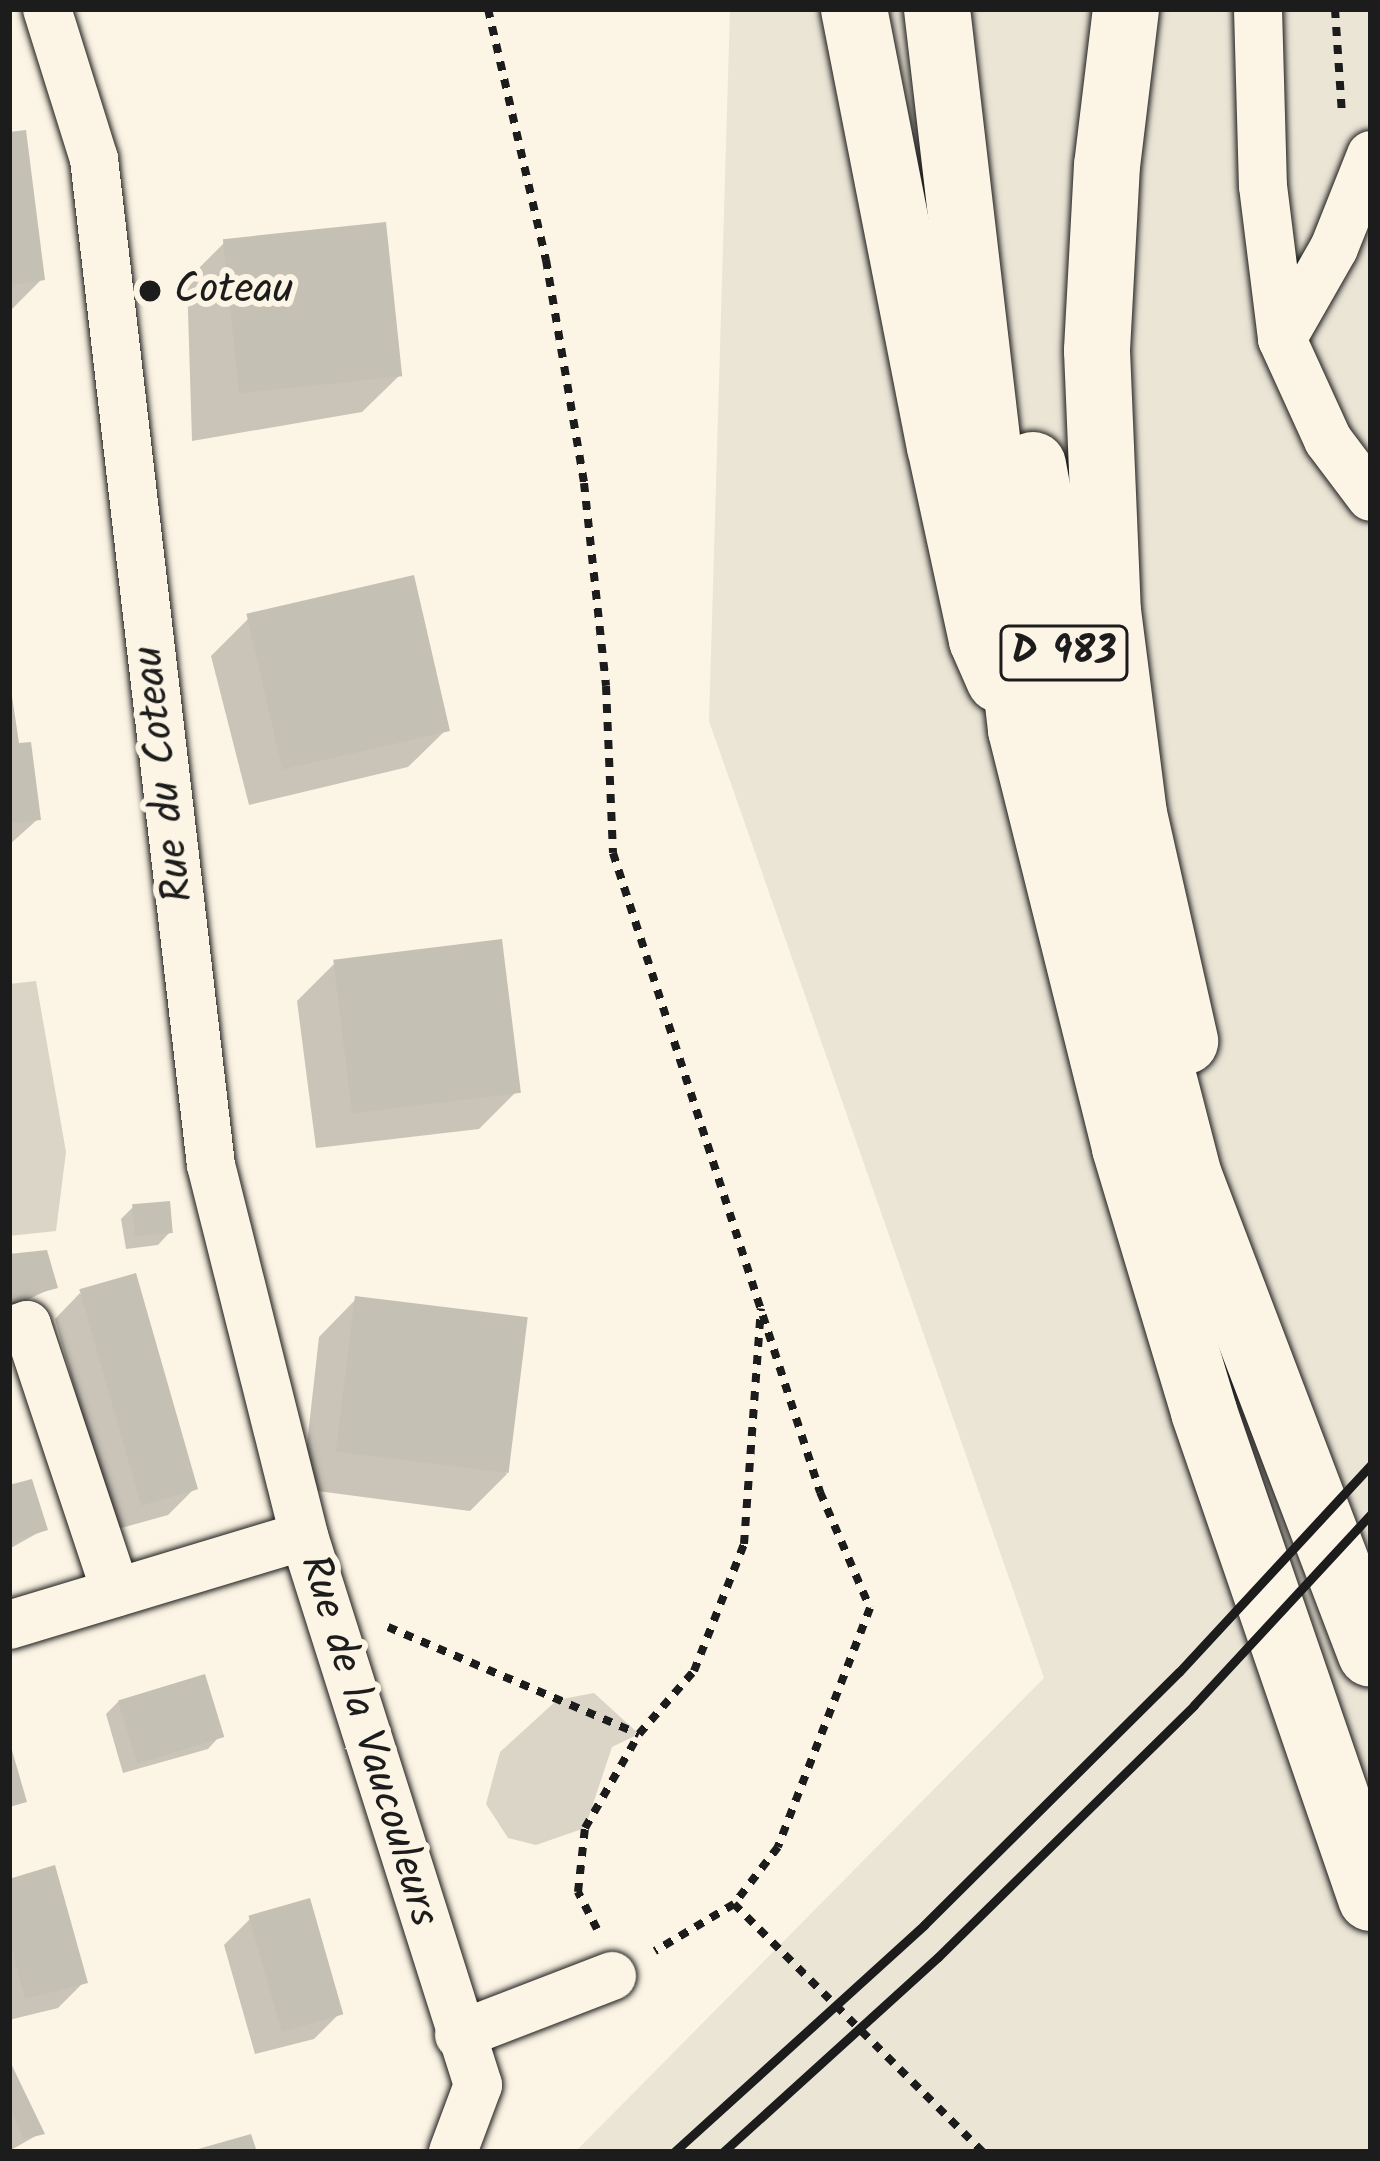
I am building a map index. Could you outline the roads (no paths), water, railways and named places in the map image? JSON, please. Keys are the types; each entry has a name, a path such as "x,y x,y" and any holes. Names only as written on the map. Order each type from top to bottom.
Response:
{"main road":[{"path":"854,9 982,640 1021,730"},
{"name":"D 983","path":"938,9 1021,730 1125,1148 1190,1368 1371,1898"},
{"name":"D 983","path":"976,9 1000,264 1070,682 1102,840 1189,1176 1371,1654"},
{"path":"1126,9 1107,165 1097,351 1108,611 1134,814 1214,1167 1228,1281"}],"street":[{"name":"Rue du Coteau","path":"47,9 94,159 211,1165 304,1536"},
{"path":"1258,9 1263,186 1282,339 1328,440 1371,497"},
{"path":"1282,339 1334,248 1371,155"},
{"path":"9,1331 28,1325 116,1593"},
{"name":"Rue de la Vaucouleurs","path":"9,1625 304,1536 478,2085 453,2152"},
{"path":"459,2035 612,1976"}],"railway":[{"path":"674,2152 924,1925 1179,1672 1371,1465"},
{"path":"723,2152 938,1957 1194,1705 1371,1514"}],"place":[{"name":"Coteau","path":"150,291"}]}
